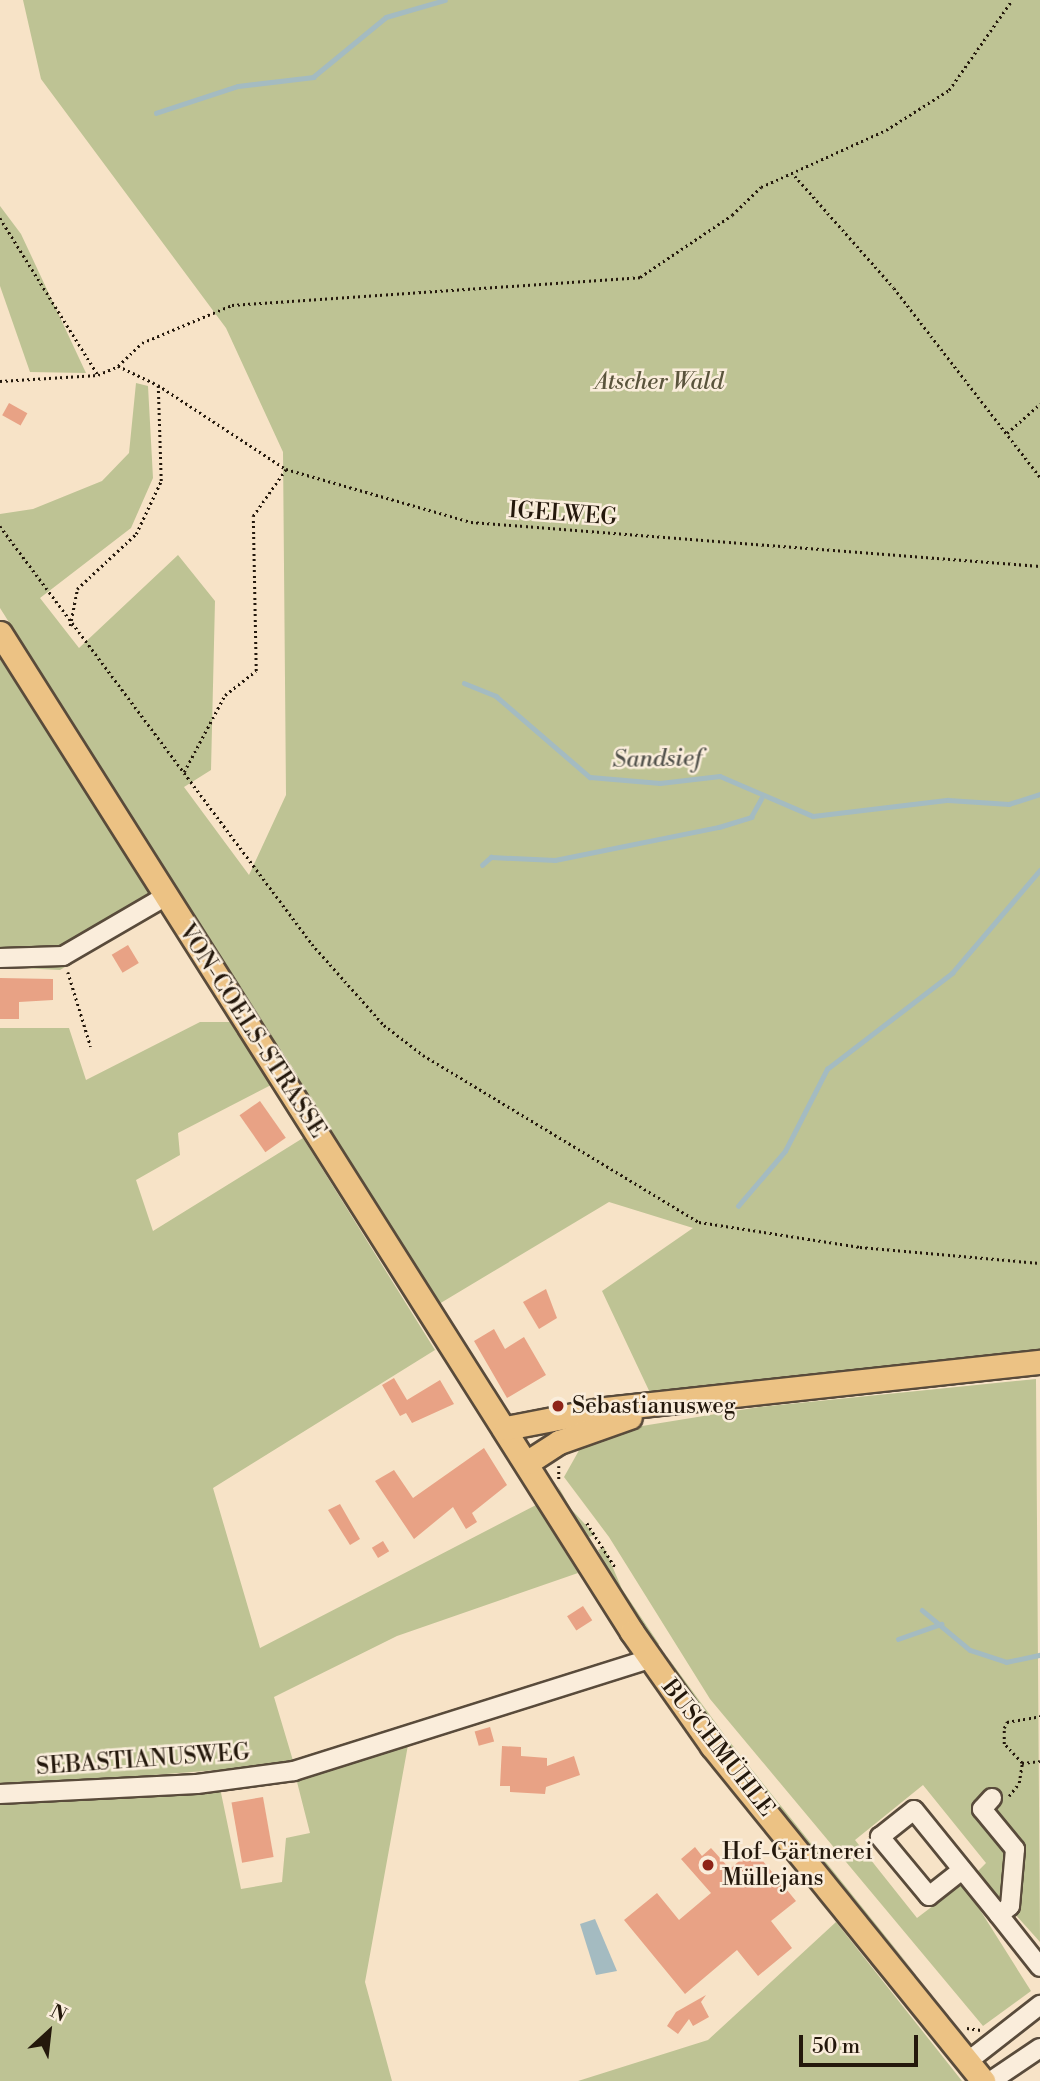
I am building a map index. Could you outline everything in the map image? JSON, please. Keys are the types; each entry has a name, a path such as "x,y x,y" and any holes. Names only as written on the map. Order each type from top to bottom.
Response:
{"main road":[{"name":"VON-COELS-STRASSE","path":"0,633 506,1428"},
{"path":"506,1428 606,1409 660,1407 1040,1362"},
{"path":"528,1462 559,1442 660,1407"},
{"name":"BUSCHMÜHLE","path":"506,1428 650,1659 983,2081"}],"street":[{"path":"0,958 63,956 166,896"},
{"name":"SEBASTIANUSWEG","path":"0,1794 197,1784 294,1771 650,1659"},
{"path":"992,1798 982,1809 1015,1849 1010,1906 999,1915"},
{"path":"962,1870 929,1896 880,1837 914,1810 1040,1967"},
{"path":"967,2062 1040,2005"},
{"path":"991,2081 1033,2050"},
{"path":"1019,2081 1033,2050"}],"path":[{"path":"0,382 98,375 118,366 142,344 233,305 639,277 732,215 761,187 794,175 886,130 949,90 1012,0"},
{"path":"794,175 894,288 1040,477"},
{"path":"0,218 98,375"},
{"name":"IGELWEG","path":"118,366 158,385 286,469 471,523 1040,566"},
{"path":"70,626 77,589 136,534 161,481 158,385"},
{"path":"1007,433 1040,404"},
{"path":"184,772 225,695 256,671 253,516 286,469"},
{"path":"0,526 70,626 184,772 312,944 384,1025 672,1209 699,1222 760,1235 1040,1263"},
{"path":"63,956 90,1047"},
{"path":"1022,1763 1004,1744 1004,1728 1007,1722 1040,1716"},
{"path":"1022,1763 1040,1761"},
{"path":"992,1798 1014,1793 1022,1763"}],"green space":[{"name":"Atscher Wald","path":"23,0 1040,0 1040,1354 652,1397 602,1291 693,1228 609,1202 439,1304 0,608 0,514 33,509 102,481 129,453 136,383 148,386 153,478 131,528 40,598 79,648 178,555 215,601 211,770 184,787 249,875 286,795 283,452 226,328 41,79"},
{"path":"0,206 21,234 86,373 30,372 0,286"},
{"path":"0,659 161,909 60,970 0,967"},
{"path":"200,1022 230,1022 271,1085 178,1133 180,1155 136,1180 153,1231 303,1138 435,1350 213,1488 260,1648 536,1505 578,1573 397,1636 274,1697 294,1764 0,1787 0,1028 69,1028 86,1080"},
{"path":"1036,1379 1040,1942 977,1872 986,1863 923,1785 855,1840 917,1918 963,1883 1031,1991 983,2026 710,1699 609,1537 564,1477 582,1445 642,1426 759,1407"},
{"path":"558,1486 571,1509 595,1535 589,1537 568,1511"},
{"path":"604,1547 622,1589 659,1644 655,1648 615,1589 598,1550"},
{"path":"666,1655 729,1741 915,1973 725,1746"},
{"path":"408,1745 365,1982 392,2081 0,2081 0,1800 220,1788 241,1889 282,1882 286,1838 310,1833 296,1778"},
{"path":"836,1922 962,2081 578,2081 708,2040"}],"water":[{"path":"595,1919 617,1971 596,1975 580,1924"}],"building":[{"path":"9,403 27,413 21,425 2,415"},
{"path":"128,945 139,963 123,973 112,955"},
{"path":"0,978 53,979 53,1000 19,1002 19,1019 0,1019"},
{"path":"260,1101 286,1138 265,1152 240,1115"},
{"path":"546,1289 557,1318 539,1329 523,1302"},
{"path":"494,1329 505,1349 524,1337 546,1375 507,1398 474,1341"},
{"path":"394,1378 407,1400 440,1380 454,1404 412,1423 406,1413 400,1416 382,1385"},
{"path":"484,1448 507,1485 472,1513 477,1522 466,1529 453,1507 414,1539 375,1481 394,1470 413,1498"},
{"path":"340,1504 360,1539 350,1545 328,1510"},
{"path":"383,1541 389,1551 378,1558 372,1548"},
{"path":"583,1606 592,1620 576,1631 567,1616"},
{"path":"490,1727 494,1741 479,1746 475,1731"},
{"path":"502,1746 521,1747 521,1756 547,1758 547,1766 574,1756 580,1775 546,1787 545,1794 510,1792 510,1786 500,1786"},
{"path":"263,1797 274,1857 242,1863 231,1803"},
{"path":"695,1847 702,1856 711,1848 730,1869 753,1849 796,1901 771,1921 792,1948 758,1976 737,1950 685,1994 624,1920 657,1893 679,1920 711,1893 681,1859"},
{"path":"706,1995 701,2002 709,2017 693,2026 689,2019 678,2034 667,2026 676,2012"}],"waterway":[{"path":"156,113 238,86 313,77 386,17 445,0"},
{"name":"Sandsief","path":"464,683 496,696 590,777 660,783 720,776 813,816 948,800 1009,804 1040,794"},
{"path":"482,865 491,857 555,860 719,827 751,817 761,799"},
{"name":"Sandsief","path":"738,1206 785,1151 827,1069 952,973 1040,870"},
{"path":"922,1610 970,1650 1006,1662 1040,1655"},
{"path":"898,1639 941,1624"}],"place":[{"name":"Sebastianusweg","path":"558,1406"},
{"name":"Hof-Gärtnerei Müllejans","path":"708,1865"}]}
